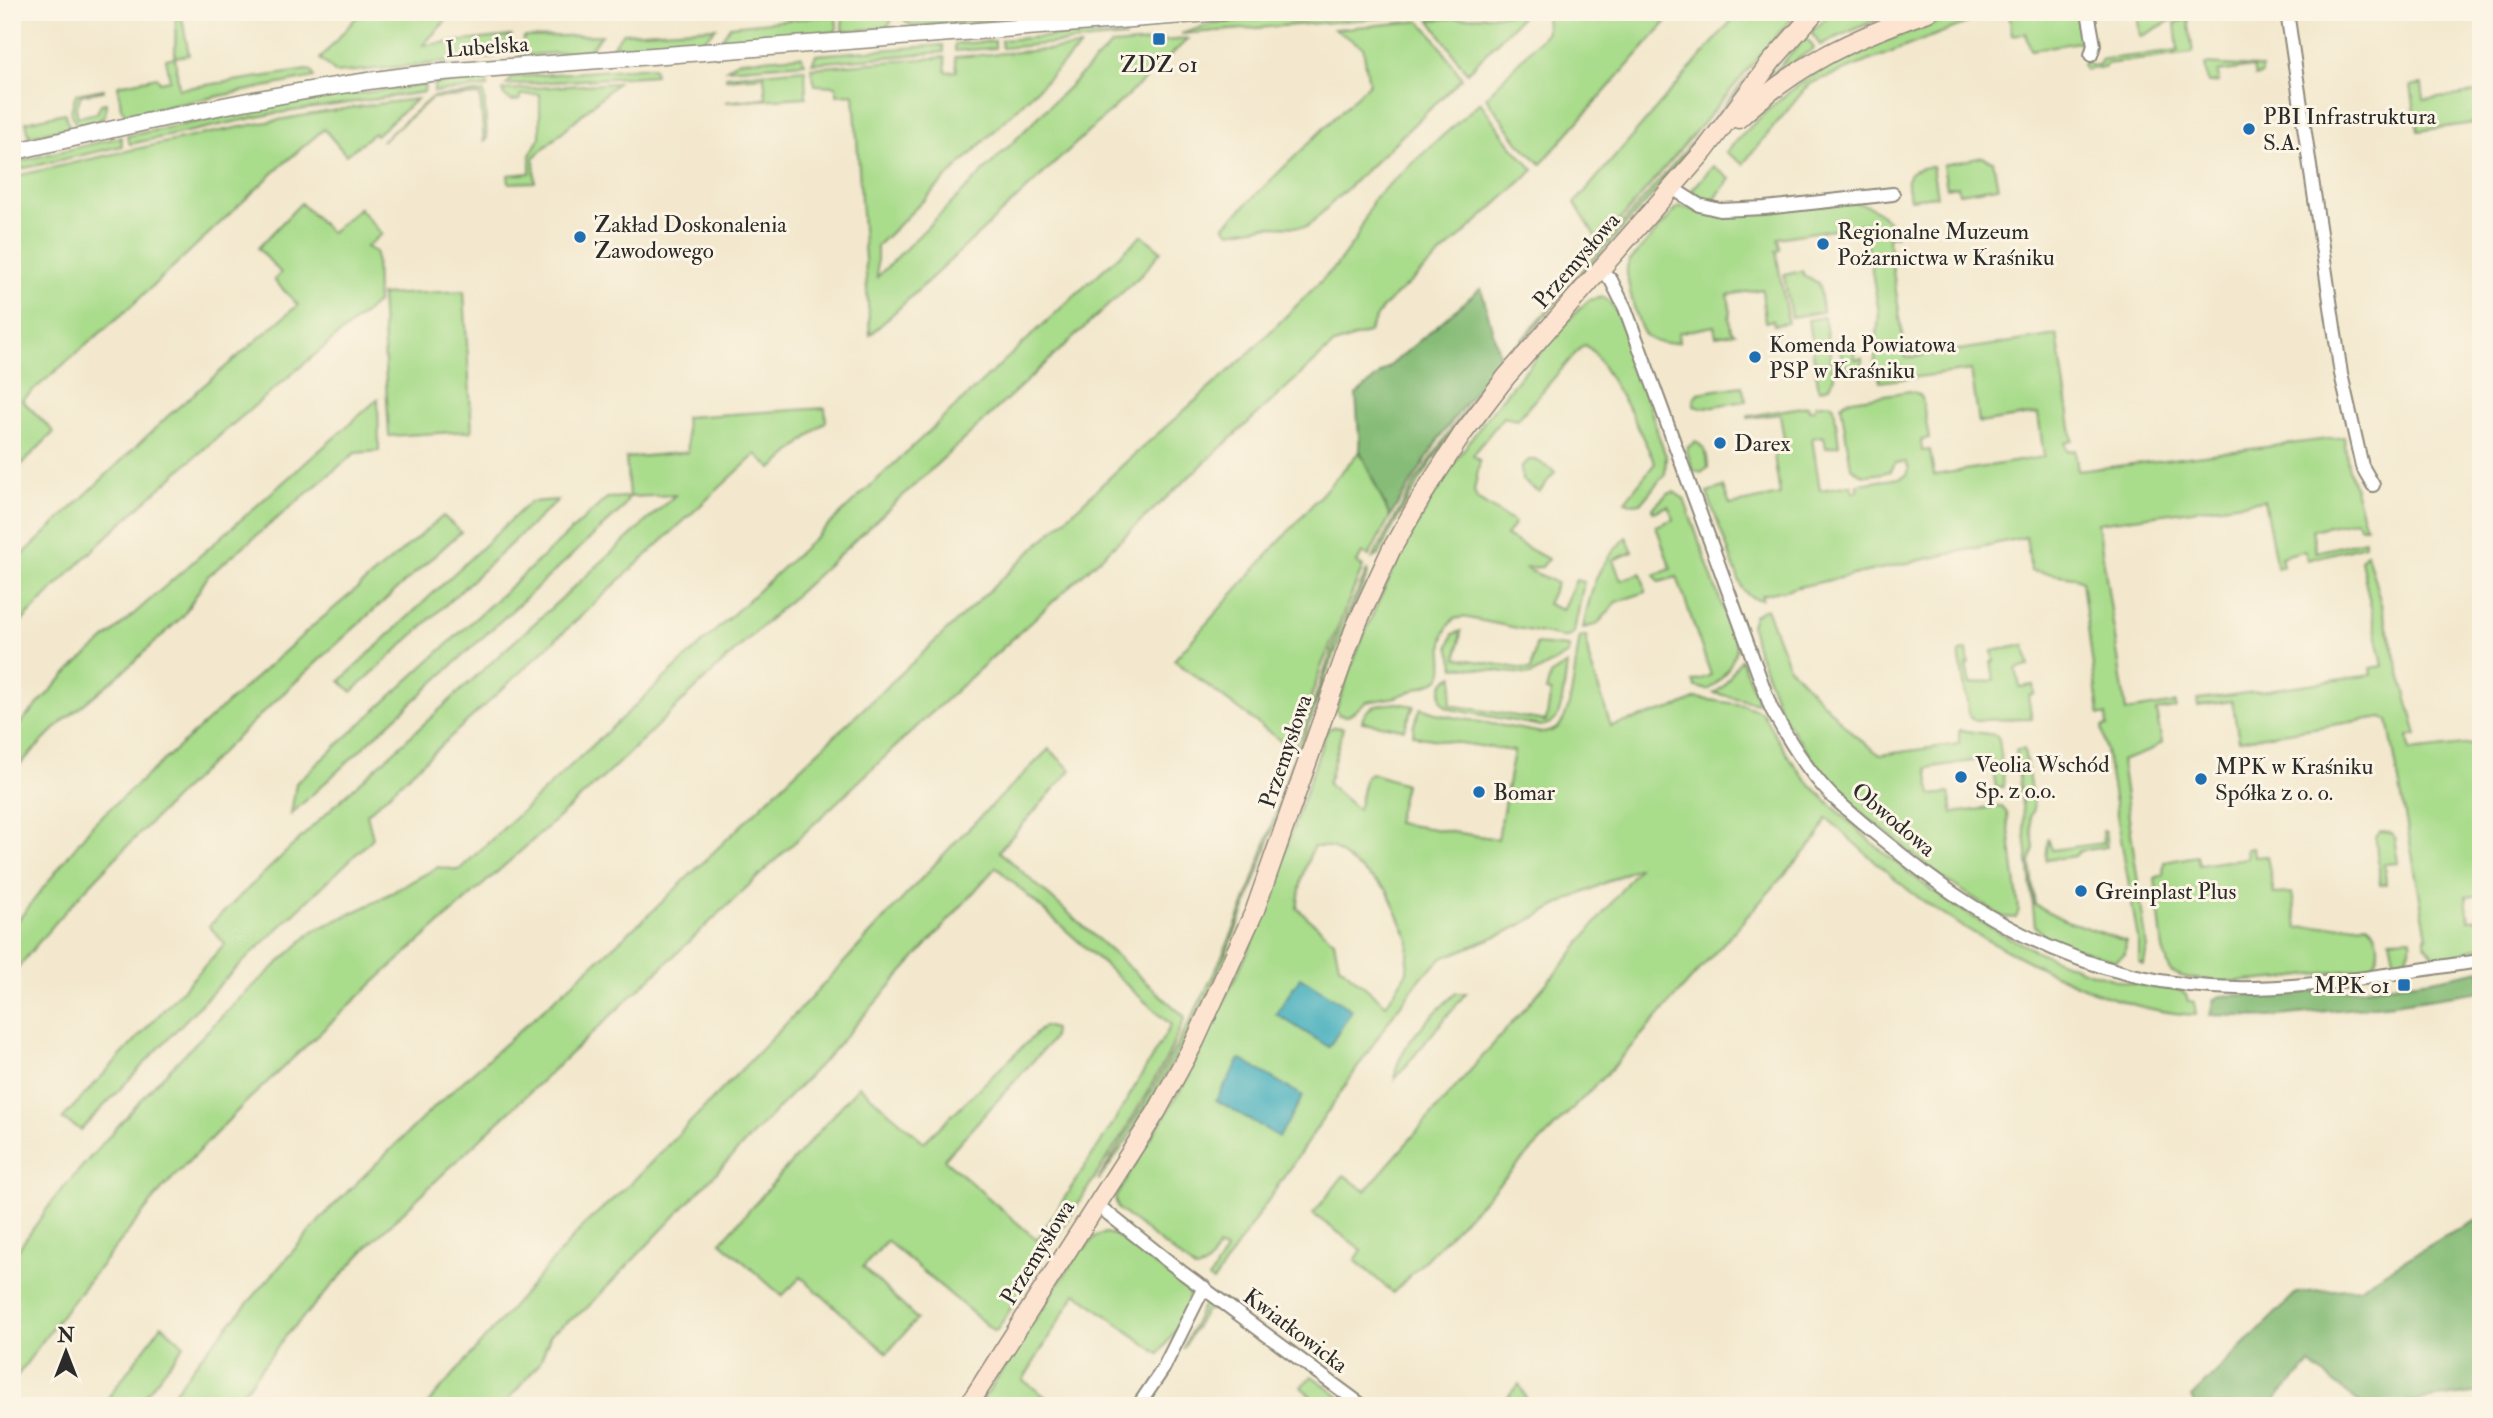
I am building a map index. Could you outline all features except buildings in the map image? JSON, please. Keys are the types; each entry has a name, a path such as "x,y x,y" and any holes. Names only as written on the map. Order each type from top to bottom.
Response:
{"main road":[{"name":"Przemysłowa","path":"1705,150 1771,90 1793,74 1854,41 1927,12"},
{"name":"Przemysłowa","path":"968,1406 1168,1091 1222,987 1255,910 1350,639 1401,532 1451,451 1489,398 1705,150 1810,14"}],"street":[{"name":"Lubelska","path":"12,152 237,102 352,82 1223,12"},
{"path":"2088,12 2094,46 2091,55"},
{"path":"2287,12 2341,374 2362,466 2372,485"},
{"path":"1672,188 1699,205 1720,209 1765,208 1894,194"},
{"name":"Obwodowa","path":"1600,270 1611,280 1625,308 1771,708 1802,761 1831,795 1915,866 1964,902 2025,937 2098,966 2158,981 2226,987 2280,986 2481,961"},
{"name":"Kwiatkowicka","path":"1096,1204 1363,1406"},
{"path":"1138,1406 1163,1369 1204,1287"}],"green space":[{"path":"176,12 181,12 189,55 175,57"},
{"path":"361,12 454,12 423,45 511,36 496,56 491,58 336,73 320,59"},
{"path":"892,12 891,22 886,28 842,29 843,14"},
{"path":"903,12 993,12 993,20 913,26 905,21"},
{"path":"1356,12 1459,12 1181,34 1214,23"},
{"path":"1546,12 1675,12 1541,164 1518,142 1486,97 1547,32"},
{"path":"1739,12 1789,12 1792,18 1600,244 1575,203"},
{"path":"1832,12 1894,12 1820,45 1811,32"},
{"path":"1976,12 1995,12 1809,84 1743,164 1726,152 1778,101 1815,74 1883,42"},
{"path":"2009,12 2082,12 2087,46 2084,41 2031,50 2025,33 2012,35"},
{"path":"1525,13 1467,73 1430,20"},
{"path":"836,15 835,32 720,41 730,26"},
{"path":"2140,15 2176,18 2140,37"},
{"path":"2188,18 2193,53 2106,64 2105,67 2085,70 2083,64 2087,61 2092,66 2105,59 2178,51 2175,23"},
{"path":"1420,21 1462,78 1307,227 1266,226 1230,232 1224,226 1369,84 1363,47 1334,29"},
{"path":"1794,21 1796,25 1667,178 1501,368 1434,458 1379,555 1373,558 1414,484 1493,373"},
{"path":"716,28 701,42 611,48 623,33"},
{"path":"602,35 589,50 521,56 518,53 524,37"},
{"path":"1070,35 1126,37 1002,48 1001,40"},
{"path":"1806,37 1814,48 1770,78 1771,76"},
{"path":"1188,39 870,335 854,94 837,95 836,86 815,85 811,68 945,57 946,72 957,71 955,57 1080,47 877,246 877,277 1111,45"},
{"path":"995,41 995,48 955,51 955,44"},
{"path":"943,45 944,52 812,63 816,55"},
{"path":"801,56 805,63 727,69 737,61"},
{"path":"175,57 179,89 307,70 312,71 314,77 126,115 121,108 118,85 157,77 160,82 170,80 166,59"},
{"path":"2205,64 2258,67 2262,68 2262,74 2255,77 2253,67 2218,72 2219,82 2208,83"},
{"path":"653,67 655,75 506,85 513,77"},
{"path":"805,69 806,97 725,102 766,98 764,76 726,79 726,76"},
{"path":"481,80 487,82 488,87 434,92 434,84"},
{"path":"617,83 534,157 535,182 509,183 508,175 530,173 530,155 540,137 540,94 520,95 520,100 512,101 504,96 503,90"},
{"path":"2422,84 2424,100 2481,92 2481,122 2418,131 2411,86"},
{"path":"425,85 424,92 272,114 130,144 127,136 304,100"},
{"path":"104,89 81,95 76,109 78,117 97,113 101,104 106,103 105,115 98,121 76,126 71,111 76,94"},
{"path":"484,92 487,139 484,141 480,95 432,98 382,141 432,97"},
{"path":"417,99 376,135 374,133 346,155 324,129 127,310 22,400 54,432 12,474 12,177 264,123"},
{"path":"1480,102 1511,145 1534,170 1382,308 1368,333 1334,344 925,719 445,1172 371,1243 286,1336 232,1406 164,1406 200,1358 327,1212 430,1111 655,909 796,772 1128,460 1245,357 1336,266 1356,239 1374,198"},
{"path":"65,113 69,126 67,128 29,136 26,122"},
{"path":"121,137 122,146 12,171 12,163"},
{"path":"1983,157 1993,161 1998,187 1959,193 1958,186 1947,188 1943,165"},
{"path":"1713,166 1730,179 1711,203 1700,199 1692,190"},
{"path":"1932,166 1937,196 1910,199 1909,175 1916,170"},
{"path":"301,203 331,233 359,208 382,234 366,247 376,252 377,303 143,503 12,632 12,565 168,416 298,305 274,280 281,273 258,248"},
{"path":"1857,203 1881,215 1891,224 1897,235 1888,237 1906,358 2057,335 2073,441 2065,443 2067,451 2075,450 2078,471 2344,437 2348,466 2366,527 2361,527 2356,520 2312,530 2316,552 2365,540 2365,545 2307,560 2305,550 2281,557 2283,566 2277,568 2264,500 2098,523 2126,711 2176,703 2176,708 2156,711 2162,743 2147,752 2121,761 2147,947 2144,965 2139,962 2139,945 2102,727 2107,726 2106,715 2099,715 2082,581 2074,577 2031,571 2026,537 1762,595 1762,599 1756,599 1742,588 1707,493 1723,487 1730,505 1780,495 1773,449 1785,446 1780,414 1748,416 1808,406 1809,410 1815,409 1815,405 1830,403 1834,407 1839,445 1826,448 1824,436 1812,438 1820,490 1851,485 1853,492 1858,491 1858,484 1900,478 1907,475 1909,469 1906,462 1895,463 1891,471 1870,475 1860,474 1851,467 1841,405 1846,401 1910,391 1919,394 1929,438 1921,440 1922,451 1930,450 1934,475 2044,457 2038,414 1979,423 1971,370 1880,382 1878,370 1874,370 1879,313 1864,224 1778,238 1780,250 1776,251 1788,323 1774,325 1773,320 1765,322 1762,289 1728,295 1731,330 1735,333 1716,336 1714,326 1678,333 1679,342 1662,343 1647,337 1636,315 1627,274 1629,262 1679,206 1703,212"},
{"path":"1142,235 1161,251 1142,274 716,669 607,774 383,974 247,1101 164,1187 66,1309 12,1383 12,1258 57,1195 154,1085 236,1002 313,931 369,905 438,867 459,870"},
{"path":"1802,271 1805,277 1819,283 1823,312 1791,317 1784,275"},
{"path":"1481,288 1500,358 1440,437 1390,517 1360,451 1356,395"},
{"path":"464,291 472,431 389,436 381,295"},
{"path":"1604,297 1622,323 1666,456 1665,474 1641,503 1625,501 1655,463 1630,411 1594,352 1585,345 1517,420 1503,417 1473,455 1480,461 1474,491 1477,499 1515,523 1506,536 1548,559 1542,567 1525,568 1557,583 1547,604 1562,610 1576,580 1584,582 1574,632 1569,637 1561,637 1463,617 1454,619 1444,636 1443,668 1437,681 1396,697 1367,702 1348,716 1339,715 1336,710 1365,632 1400,557 1441,484 1519,377 1574,314 1589,300"},
{"path":"1824,317 1834,377 1829,387 1819,390 1808,320"},
{"path":"1853,345 1855,359 1862,358 1862,372 1851,371 1843,362 1840,346"},
{"path":"1742,386 1746,401 1701,408 1694,406 1698,393"},
{"path":"378,399 379,451 355,453 208,576 183,616 124,671 62,722 12,772 12,732 69,671"},
{"path":"825,408 826,421 772,469 756,454 367,814 373,838 221,983 81,1130 62,1119 225,944 209,926 334,806 675,495 629,497 626,458 688,452 685,417"},
{"path":"1695,442 1702,446 1707,456 1708,468 1701,473 1693,470 1687,452 1688,447"},
{"path":"1360,451 1390,517 1369,556 1362,553 1357,563 1363,567 1322,665 1294,747 1290,748 1174,660"},
{"path":"1529,460 1536,460 1555,472 1539,492 1522,480 1521,467"},
{"path":"1674,492 1684,499 1737,648 1726,672 1708,690 1696,687 1693,682 1711,675 1677,577 1659,582 1654,575 1671,569 1656,526 1674,519 1668,506 1654,512 1652,509 1667,494"},
{"path":"629,497 622,509 291,814 296,783 607,498"},
{"path":"558,500 352,692 340,681 530,502"},
{"path":"443,516 461,532 309,669 198,775 84,891 12,976 12,928 94,823 314,625"},
{"path":"1626,537 1633,552 1613,560 1621,580 1641,573 1646,592 1616,602 1598,624 1583,628 1596,579"},
{"path":"2367,553 2417,735 2408,737 2410,751 2481,743 2481,895 2466,897 2469,920 2481,919 2481,947 2455,957 2435,957 2425,946 2427,937 2388,720 2382,717 2239,740 2232,701 2198,706 2197,700 2372,675 2371,668 2383,666 2361,560"},
{"path":"1367,571 1328,669 1302,745 1298,747 1337,636"},
{"path":"1766,608 1789,667 1853,734 1880,755 1959,744 1959,730 1996,735 1999,739 2004,786 2002,788 1996,788 1991,758 1927,768 1931,795 1949,793 1953,813 2002,807 2007,813 2019,910 2016,918 2003,917 1941,877 1856,808 1817,765 1783,717 1755,644 1751,625 1754,616"},
{"path":"1461,631 1457,658 1531,670 1536,644 1569,647 1568,654 1531,675 1455,668 1449,646 1453,634"},
{"path":"1586,636 1589,659 1611,726 1680,706 1696,698 1743,705 1761,711 1788,756 1812,786 1871,842 1934,891 2002,934 2074,967 2120,981 2180,990 2186,994 2188,1001 2194,1002 2196,1015 2172,1013 2103,995 1989,941 1911,892 1827,818 1818,837 1612,1068 1393,1293 1355,1260 1362,1250 1313,1214 1344,1175 1365,1191 1567,960 1639,867 1507,932 1442,958 1421,978 1395,1012 1213,1282 1209,1279 1226,1251 1218,1247 1207,1264 1196,1270 1118,1209 1115,1198 1185,1082 1257,932 1327,730 1333,727 1343,728 1328,784 1358,810 1366,776 1371,773 1405,784 1396,823 1498,839 1514,751 1419,737 1413,734 1414,724 1421,708 1441,715 1543,733 1555,729 1563,721 1567,711 1580,637","holes":["1313,847 1332,847 1387,890 1409,940 1407,972 1386,1005 1339,965 1334,941 1297,908 1302,877"]},
{"path":"2025,645 2029,666 2016,669 2020,687 2033,685 2034,694 2028,696 2032,719 1973,720 1969,715 1959,653 1967,650 1969,664 1966,665 1970,684 1994,680 1992,651"},
{"path":"1741,659 1757,703 1714,693 1723,687"},
{"path":"1567,664 1558,714 1554,721 1545,725 1450,709 1442,701 1442,687 1454,676 1450,705 1546,721 1551,692 1546,691 1550,675"},
{"path":"1398,703 1414,706 1404,729 1362,722 1371,708"},
{"path":"1049,749 1071,770 999,851 1185,1017 1168,1056 1126,1129 997,1330 994,1331 887,1241 863,1267 917,1319 887,1353 801,1277 782,1296 721,1242 859,1086 924,1142 1044,1026 1054,1029 1053,1039 944,1159 1037,1240 1114,1122 1171,1025 996,867 829,1055 587,1308 551,1334 539,1364 503,1406 426,1406 584,1225 633,1181 809,1000 959,838"},
{"path":"2024,749 2034,809 2030,817 2034,848 2030,863 2035,905 2064,920 2126,941 2125,954 2115,961 2046,938 2035,926 2016,750"},
{"path":"1292,763 1294,766 1257,874 1216,977 1188,1035 1143,1114 1098,1180 1167,1064 1214,974 1246,899"},
{"path":"2102,831 2105,831 2107,847 2080,851 2075,856 2046,860 2048,838 2052,850 2103,843"},
{"path":"2380,832 2392,833 2398,863 2384,864 2386,884 2380,885 2376,837"},
{"path":"2253,848 2254,857 2267,856 2274,894 2292,893 2297,928 2366,924 2374,931 2378,942 2373,965 2294,977 2238,981 2211,981 2171,972 2163,950 2155,878 2163,875 2164,862 2197,856 2199,865 2247,858 2246,849"},
{"path":"2412,938 2407,955 2399,961 2394,958 2390,939"},
{"path":"2481,970 2481,991 2394,1004 2270,1017 2210,1015 2214,999 2221,996 2361,989 2432,980"},
{"path":"1456,993 1466,993 1395,1079 1401,1055 1408,1043"},
{"path":"2481,1218 2481,1392 2363,1406 2310,1364 2269,1406 2195,1406 2191,1397 2296,1293 2359,1288 2447,1235"},
{"path":"1105,1233 1115,1235 1180,1283 1183,1280 1188,1289 1189,1298 1183,1318 1159,1354 1076,1293 1023,1380 1058,1406 979,1406 1083,1246 1086,1248 1096,1236"},
{"path":"1208,1302 1217,1304 1263,1340 1261,1343 1215,1309 1205,1311 1183,1349 1202,1307"},
{"path":"162,1325 184,1345 137,1406 102,1406"},
{"path":"1312,1376 1352,1406 1316,1406 1315,1400 1301,1387"},
{"path":"1519,1384 1530,1406 1499,1406"}],"water":[{"path":"1300,977 1352,1010 1329,1047 1276,1014"},
{"path":"1240,1059 1303,1096 1279,1137 1216,1100"}],"place":[{"name":"ZDZ 01","path":"1159,39"},
{"name":"PBI Infrastruktura S.A.","path":"2249,129"},
{"name":"Zakład Doskonalenia Zawodowego","path":"580,237"},
{"name":"Regionalne Muzeum Pożarnictwa w Kraśniku","path":"1823,244"},
{"name":"Komenda Powiatowa PSP w Kraśniku","path":"1755,357"},
{"name":"Darex","path":"1720,443"},
{"name":"Veolia Wschód Sp. z o.o.","path":"1961,777"},
{"name":"MPK w Kraśniku Spółka z o. o.","path":"2201,779"},
{"name":"Bomar","path":"1479,792"},
{"name":"Greinplast Plus","path":"2081,891"},
{"name":"MPK 01","path":"2404,985"}]}
